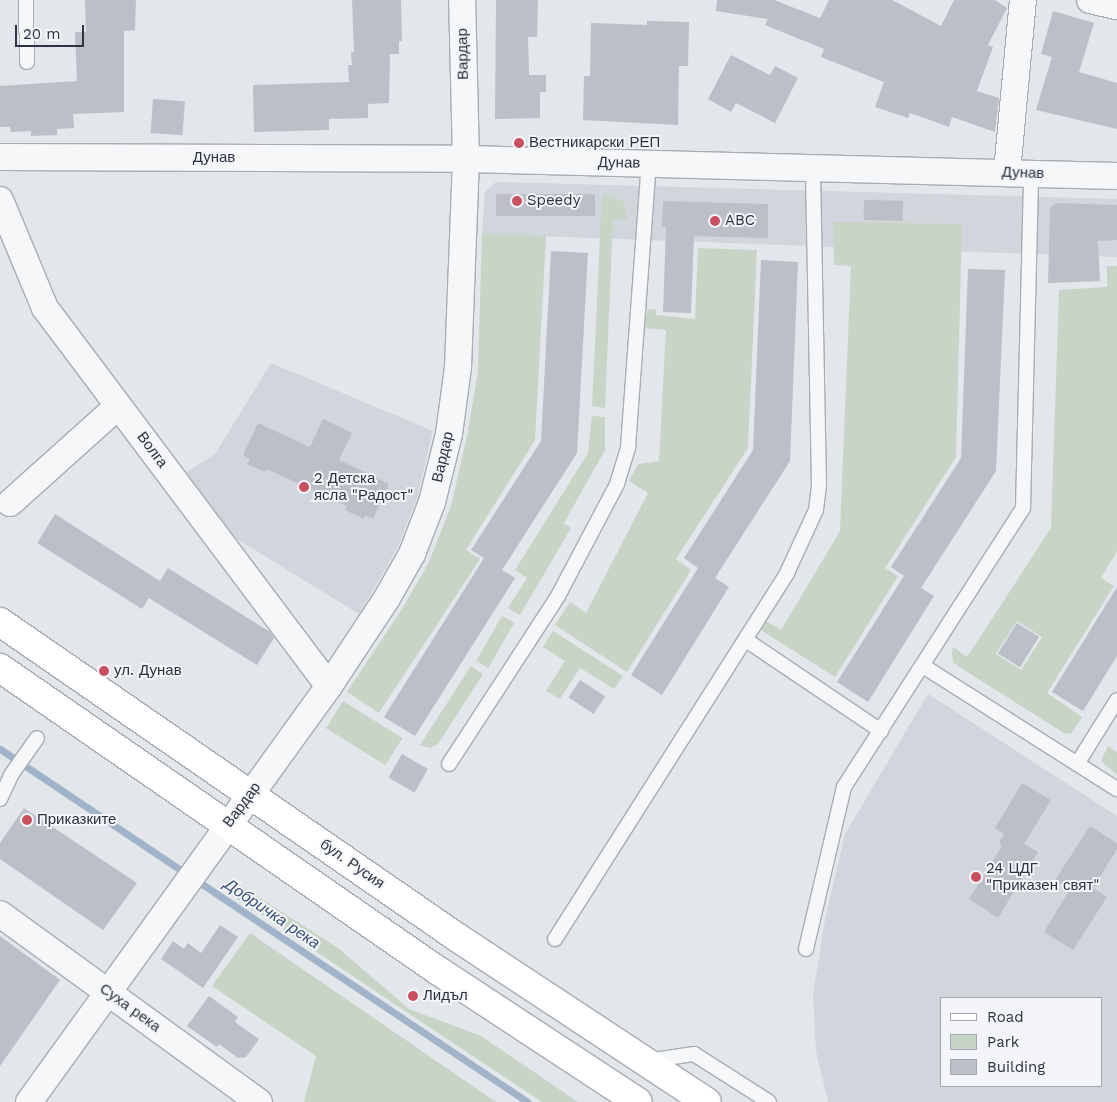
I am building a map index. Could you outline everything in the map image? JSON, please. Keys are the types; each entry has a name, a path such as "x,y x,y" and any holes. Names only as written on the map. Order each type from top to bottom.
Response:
{"main road":[{"name":"бул. Русия","path":"0,622 458,938 707,1102"},
{"path":"0,668 437,970 638,1102"}],"street":[{"name":"Вардар","path":"107,992 329,686 408,562 432,502 449,434 458,367 466,159 462,0"},
{"path":"1019,173 1023,0"},
{"path":"1090,0 1117,6"},
{"name":"Дунав","path":"0,156 466,159 1117,176"},
{"name":"Волга","path":"0,200 45,308 329,686"},
{"path":"10,503 118,406"},
{"name":"Суха река","path":"0,914 259,1102"},
{"path":"30,1102 107,992"}],"lane":[{"path":"26,0 27,62"},
{"path":"449,764 558,596 617,484 628,447 649,163"},
{"path":"555,939 787,573 816,510 819,485 813,168"},
{"path":"806,949 844,787 1023,508 1019,173"},
{"path":"746,640 881,731"},
{"path":"923,666 1117,788"},
{"path":"1077,764 1117,700"},
{"path":"0,799 6,778 37,738"},
{"path":"645,1061 694,1054 768,1102"}],"shaded area":[{"path":"496,182 1117,199 1117,257 482,234 485,192"},
{"name":"2 Детска ясла \"Радост\"","path":"271,363 433,431 417,498 398,547 359,614 222,530 180,476 215,454"},
{"name":"24 ЦДГ \"Приказен свят\"","path":"928,694 1117,816 1117,1102 828,1102 816,1051 813,995 825,920 845,834"}],"green space":[{"path":"602,195 611,195 624,203 627,219 613,220 605,408 592,406"},
{"path":"833,222 962,224 956,457 885,568 898,576 835,677 761,630 766,621 781,630 840,531 851,266 834,265"},
{"path":"482,234 546,236 535,440 466,550 480,559 379,713 347,692 402,609 429,562 451,506 467,436 478,371"},
{"path":"698,248 757,250 748,448 676,559 691,570 627,672 555,625 570,602 586,613 648,493 629,481 638,464 659,461 666,330 645,328 647,309 656,310 656,315 695,319"},
{"path":"1107,266 1117,266 1117,551 1101,578 1114,586 1047,693 1082,717 1071,734 1064,733 964,670 953,662 952,654 953,647 967,657 1051,528 1059,290 1107,287","holes":["1017,621 1042,637 1021,670 996,654"]},
{"path":"592,416 605,417 605,450 564,523 571,528 520,615 508,608 527,578 515,570 588,453"},
{"path":"502,616 514,623 488,668 476,661"},
{"path":"553,631 623,676 614,689 580,668 560,699 546,691 565,661 543,647"},
{"path":"471,666 483,674 438,744 430,748 420,745"},
{"path":"343,701 402,738 385,765 326,728"},
{"path":"1108,746 1117,752 1117,775 1101,761"},
{"path":"235,882 338,948 409,1009 481,1036 578,1102 542,1102 234,897 231,890"},
{"path":"250,933 496,1102 304,1102 316,1056 212,986"}],"building":[{"path":"85,0 136,0 135,30 124,31 124,112 73,114 74,128 57,129 57,135 31,136 31,131 11,132 10,127 0,127 0,86 77,81 75,32 86,32"},
{"path":"352,0 401,0 402,41 399,41 399,54 390,54 389,103 368,104 368,118 329,119 329,130 254,132 253,85 349,82 348,65 352,65 351,52 354,52"},
{"path":"496,0 538,0 537,37 528,37 529,75 546,75 546,92 540,92 540,118 495,119"},
{"path":"717,0 774,0 820,18 829,0 892,0 941,26 954,0 995,0 1007,8 988,45 993,47 977,91 999,98 995,132 952,117 949,127 910,113 908,118 875,107 884,82 821,57 824,49 765,25 768,19 716,11"},
{"path":"1053,11 1094,23 1079,72 1117,83 1117,129 1036,110 1052,57 1041,54"},
{"path":"647,21 689,22 688,66 679,66 678,125 583,120 584,76 590,76 591,23 647,25"},
{"path":"731,55 770,75 775,66 798,78 775,123 736,103 731,112 708,99"},
{"path":"153,99 185,101 183,135 151,133"},
{"path":"496,194 595,194 595,216 496,216"},
{"path":"864,200 903,201 903,221 864,220"},
{"path":"663,201 768,204 768,238 694,236 691,313 663,312 666,227 662,227"},
{"path":"1056,203 1117,205 1117,240 1098,241 1100,281 1048,283 1050,208"},
{"path":"551,251 588,253 577,453 502,570 515,578 415,736 384,717 484,558 471,550 541,441"},
{"path":"761,260 798,262 790,461 715,578 729,587 662,695 631,675 698,568 684,558 753,450"},
{"path":"968,269 1005,270 996,471 921,588 934,596 868,702 837,682 904,576 891,567 961,458"},
{"path":"323,419 352,433 339,460 389,484 373,519 365,515 364,519 345,510 347,506 267,469 265,472 247,464 250,459 243,455 258,423 310,447"},
{"path":"55,514 160,581 168,568 270,632 274,638 257,665 149,598 142,609 37,543"},
{"path":"1117,587 1117,656 1083,711 1052,692"},
{"path":"1017,623 1039,637 1020,667 998,654"},
{"path":"580,680 605,696 594,714 569,698"},
{"path":"402,754 428,769 414,792 388,777"},
{"path":"1022,783 1051,800 1024,844 1038,852 998,918 969,899 1002,846 999,843 1004,834 995,828"},
{"path":"24,808 137,883 103,930 0,859 0,843"},
{"path":"1090,826 1117,843 1117,849 1093,888 1107,897 1073,950 1044,932 1070,889 1055,880"},
{"path":"220,925 238,937 203,988 161,959 173,941 184,949 188,943 201,953"},
{"path":"0,936 60,980 0,1066"},
{"path":"209,996 238,1017 235,1022 259,1039 246,1057 238,1058 219,1044 217,1047 187,1026"}],"waterway":[{"name":"Добричка река","path":"0,749 187,874"},
{"name":"Добричка река","path":"196,880 528,1102"}],"place":[{"name":"Вестникарски РЕП","path":"519,143"},
{"name":"Speedy","path":"517,201"},
{"name":"ABC","path":"715,221"},
{"name":"2 Детска ясла \"Радост\"","path":"304,487"},
{"name":"ул. Дунав","path":"104,671"},
{"name":"Приказките","path":"27,820"},
{"name":"24 ЦДГ \"Приказен свят\"","path":"976,877"},
{"name":"Лидъл","path":"413,996"}]}
